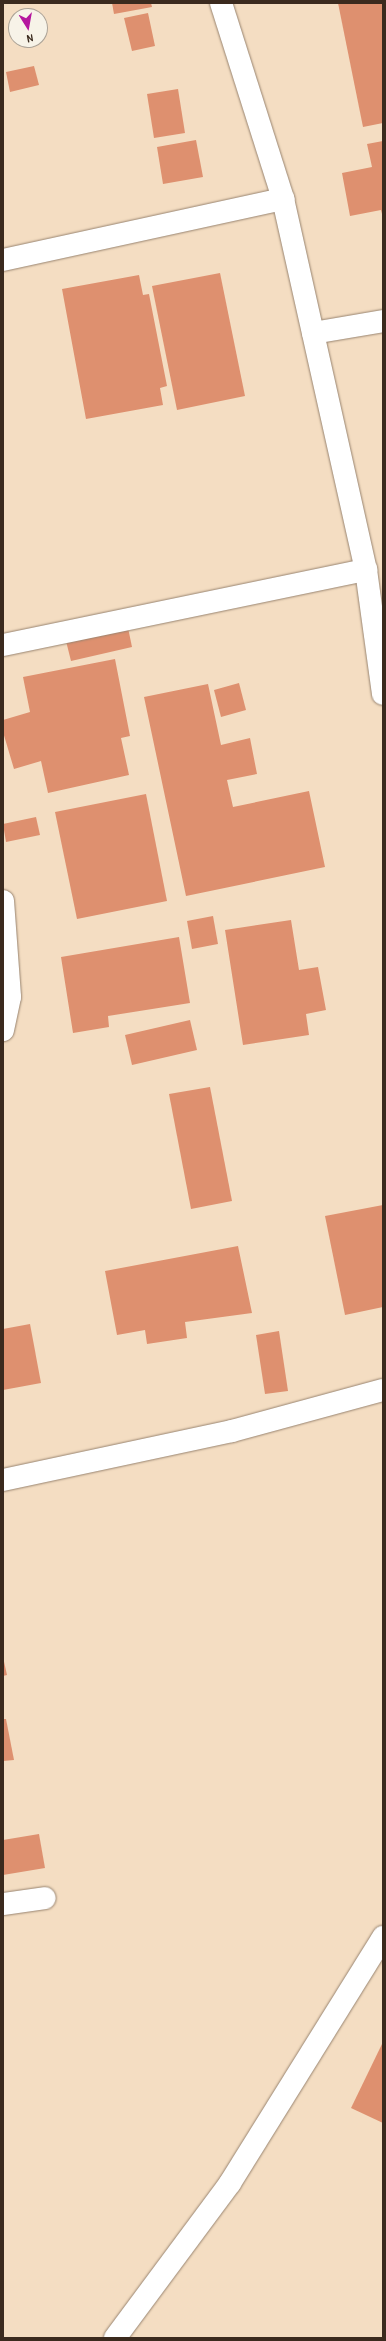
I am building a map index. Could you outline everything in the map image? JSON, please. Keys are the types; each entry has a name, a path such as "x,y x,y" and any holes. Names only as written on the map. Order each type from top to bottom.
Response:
{"street":[{"path":"221,3 283,199 366,570 383,694"},
{"path":"3,260 283,199"},
{"path":"313,333 383,321"},
{"path":"3,645 366,570"},
{"path":"3,901 10,997 3,1030"},
{"path":"3,1480 232,1431 383,1390"},
{"path":"3,1904 45,1898"},
{"path":"115,2338 230,2182 383,1937"}],"building":[{"path":"112,3 151,3 152,7 114,14"},
{"path":"338,3 383,3 383,123 363,127"},
{"path":"148,13 155,46 132,51 124,18"},
{"path":"34,66 39,85 10,92 6,72"},
{"path":"178,89 185,133 154,138 147,94"},
{"path":"196,140 203,177 163,184 157,147"},
{"path":"383,141 383,218 381,210 350,216 342,173 372,167 367,144"},
{"path":"220,273 245,396 177,410 152,286"},
{"path":"139,275 143,295 149,294 167,386 160,388 163,405 86,419 62,289"},
{"path":"127,623 132,647 71,661 65,637"},
{"path":"115,659 130,736 121,738 129,775 48,793 41,761 14,769 3,732 3,720 30,712 23,677"},
{"path":"239,683 246,710 221,717 214,690"},
{"path":"208,684 221,745 250,738 257,774 227,780 233,807 309,791 325,867 186,896 144,697"},
{"path":"146,794 167,901 77,919 55,812"},
{"path":"36,817 40,835 6,842 3,824"},
{"path":"213,916 218,944 192,949 187,921"},
{"path":"291,920 299,970 318,967 326,1010 306,1014 309,1035 243,1045 225,930"},
{"path":"179,937 190,1003 108,1016 109,1027 73,1033 61,957"},
{"path":"190,1020 197,1050 132,1065 125,1035"},
{"path":"210,1087 232,1201 191,1209 169,1094"},
{"path":"383,1205 383,1307 345,1315 325,1216"},
{"path":"238,1246 252,1313 185,1322 187,1338 147,1344 145,1330 117,1335 105,1271"},
{"path":"30,1324 41,1383 3,1390 3,1329"},
{"path":"279,1331 288,1391 265,1394 256,1335"},
{"path":"3,1657 7,1675 3,1676"},
{"path":"3,1719 6,1719 14,1760 3,1761"},
{"path":"39,1834 45,1868 3,1875 3,1840"},
{"path":"382,2044 383,2045 383,2123 351,2108"}]}
